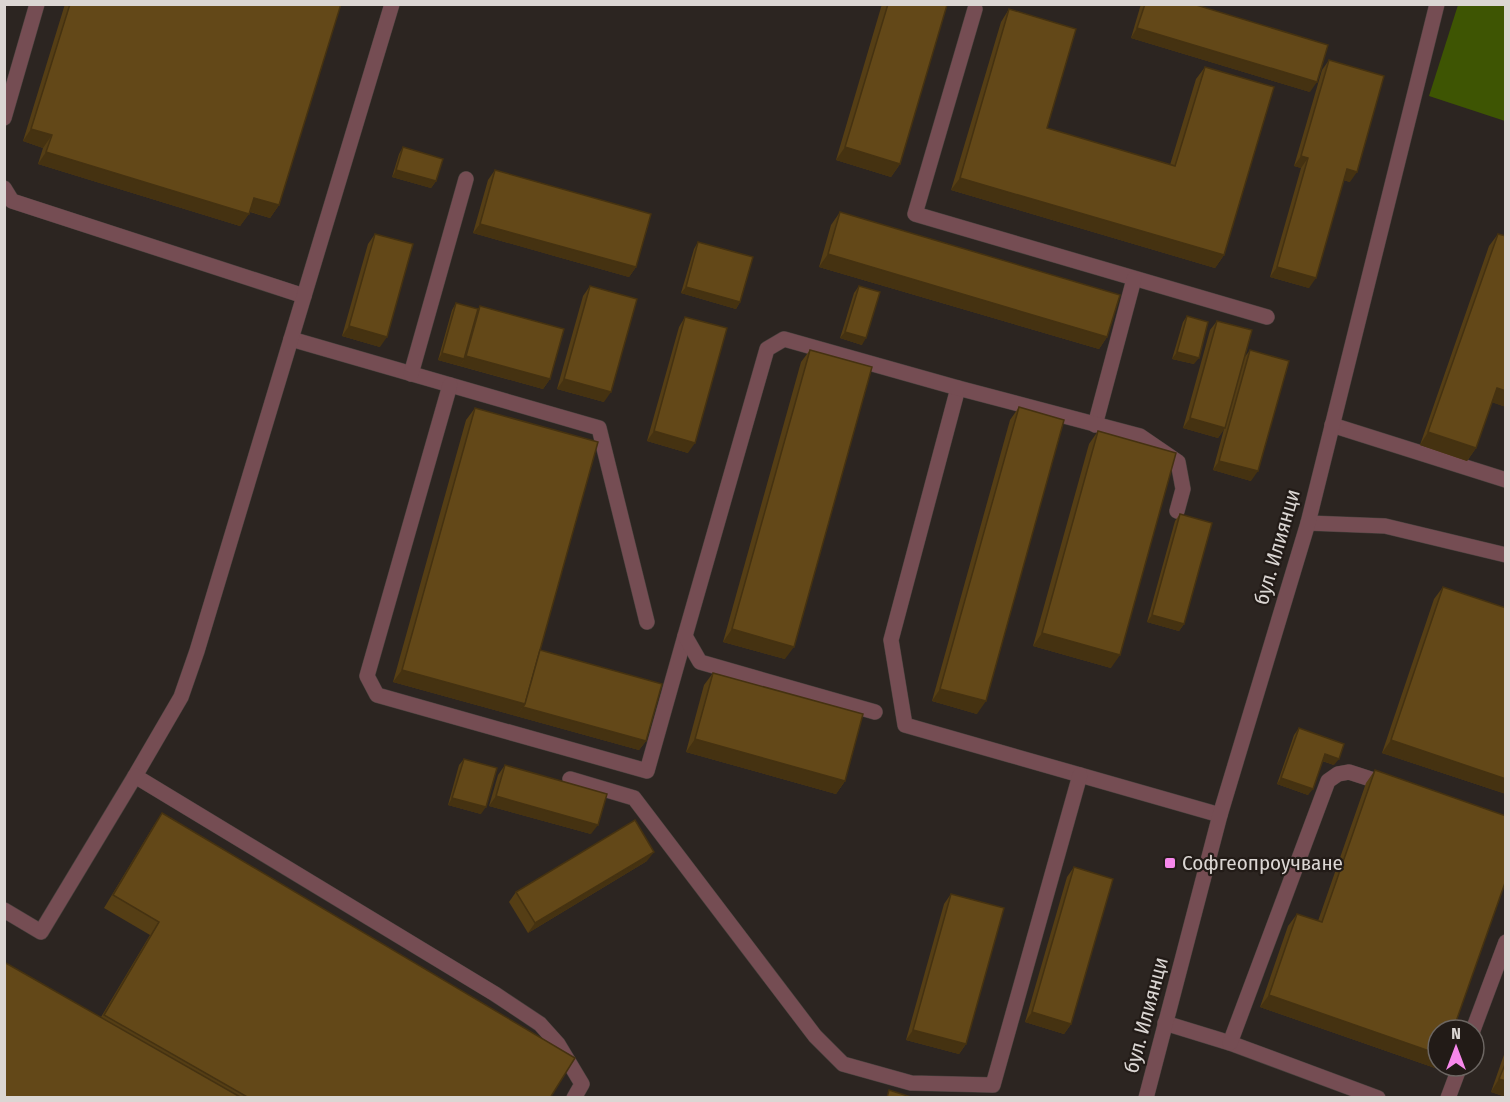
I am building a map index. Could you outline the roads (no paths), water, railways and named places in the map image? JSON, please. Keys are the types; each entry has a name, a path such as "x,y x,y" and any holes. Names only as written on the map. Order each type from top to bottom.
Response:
{"street":[{"path":"4,118 37,4"},
{"path":"4,910 41,932 181,697 197,651 392,4"},
{"name":"бул. Илиянци","path":"1146,1098 1220,815 1308,523 1437,4"},
{"path":"975,9 915,214 1267,317"},
{"path":"411,374 466,179"},
{"path":"4,188 12,201 304,296"},
{"path":"1095,424 1134,279"},
{"path":"291,339 599,428 647,622"},
{"path":"450,385 367,676 377,695 647,771 766,349 784,339 1140,436 1178,462 1183,489 1177,511"},
{"path":"958,388 891,640 905,725 1220,815"},
{"path":"1332,425 1506,480"},
{"path":"1308,523 1385,526 1506,555"},
{"path":"685,636 700,662 875,712"},
{"path":"1230,1043 1328,781 1338,774 1349,772 1405,790"},
{"path":"570,779 634,798 815,1036 843,1065 911,1083 993,1084 1080,775"},
{"path":"135,776 495,994 540,1024 558,1044 582,1084 574,1098"},
{"path":"1478,1018 1506,942"},
{"path":"1165,1023 1230,1043 1378,1098"},
{"path":"1448,1098 1456,1078"}],"place":[{"name":"Софгеопроучване","path":"1170,863"}]}
